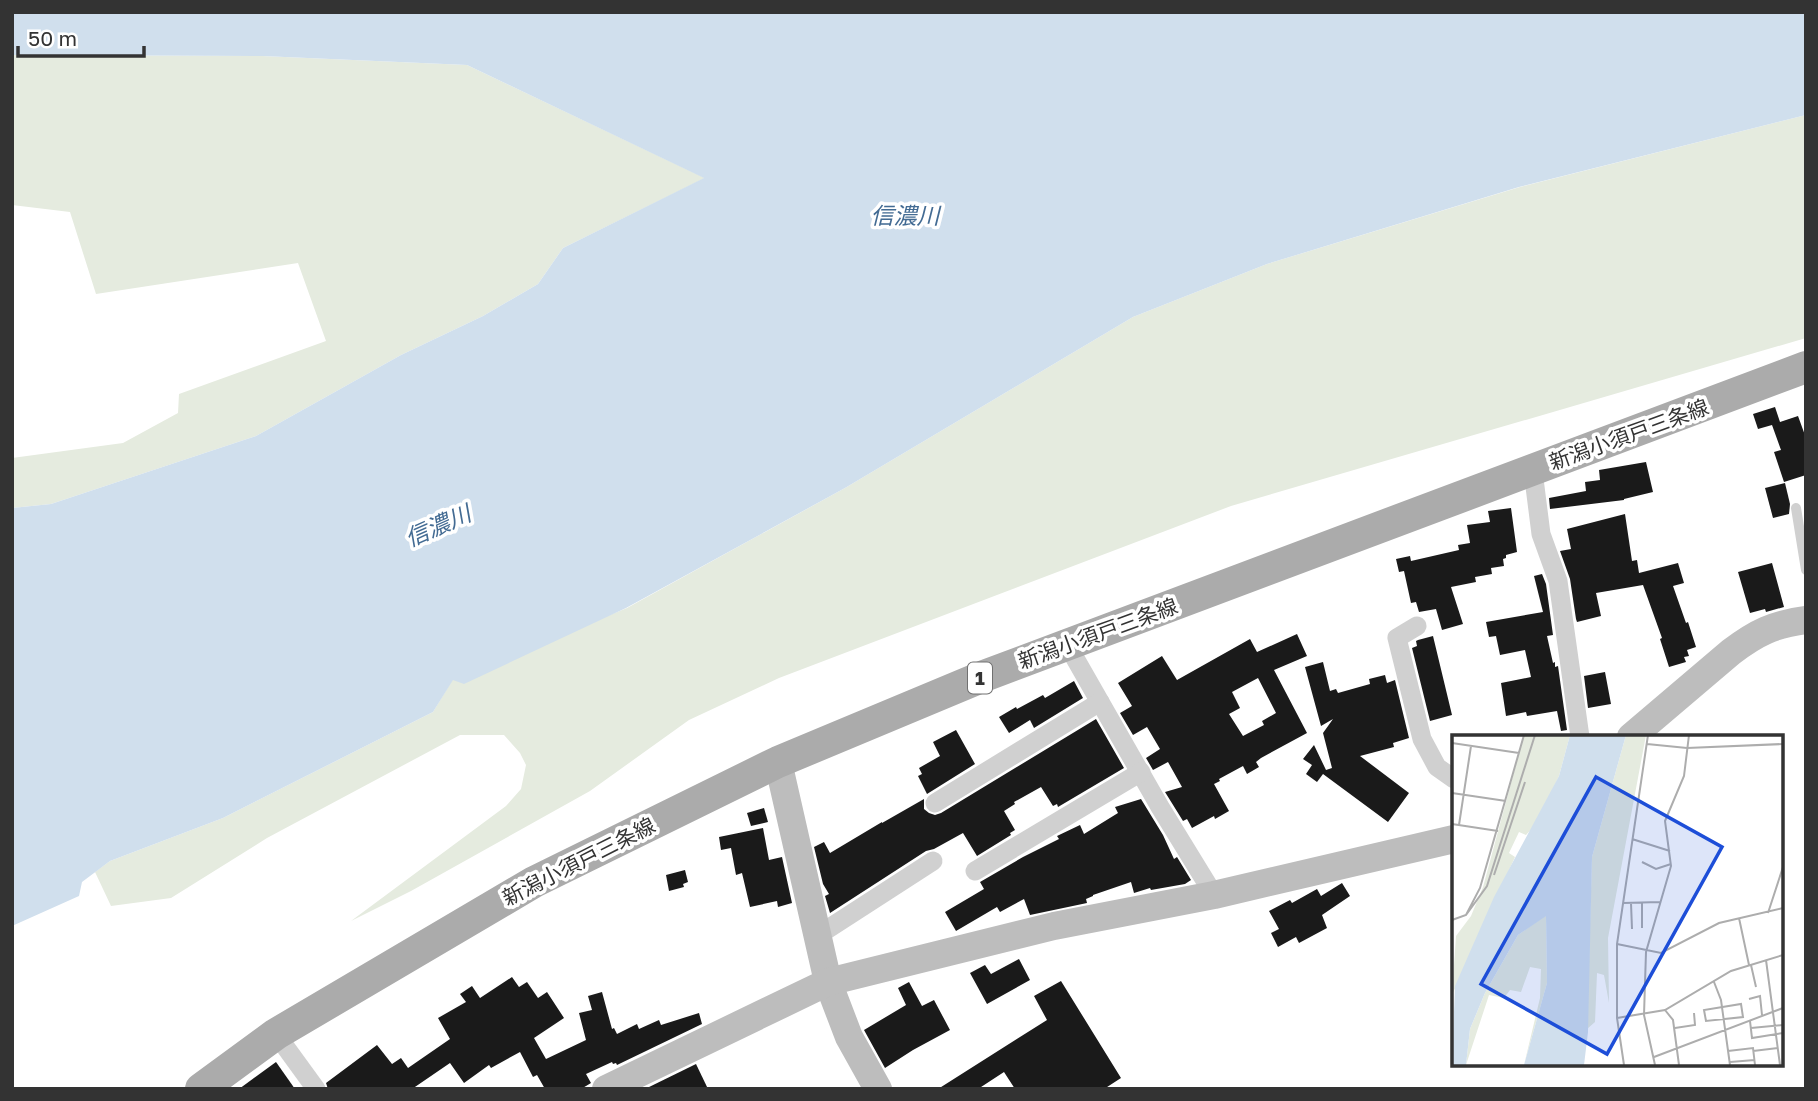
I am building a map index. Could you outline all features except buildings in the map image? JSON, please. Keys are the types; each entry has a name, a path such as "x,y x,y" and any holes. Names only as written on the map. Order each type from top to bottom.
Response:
{"main road":[{"name":"新潟小須戸三条線","path":"201,1089 276,1034 534,882 778,762 984,676 1806,368"}],"street":[{"path":"1533,471 1541,534 1558,581 1580,735"},
{"path":"1633,735 1747,640 1774,626 1806,620"},
{"path":"1417,626 1397,638 1422,739 1437,767 1452,778"},
{"path":"1068,646 1214,895"},
{"path":"935,803 1100,702"},
{"path":"778,762 828,982 849,1037 878,1089"},
{"path":"975,871 1140,772"},
{"path":"606,1089 828,982 1054,926 1214,895 1452,839"},
{"path":"817,936 933,861"},
{"path":"276,1034 316,1089"}],"lane":[{"path":"1796,508 1806,570"}],"shaded area":[{"path":"12,55 262,56 467,65 705,178 563,248 538,284 483,316 401,355 256,436 51,504 12,508 12,458 123,443 178,413 179,394 326,341 298,263 96,294 70,212 12,205"},
{"path":"1806,115 1806,338 1231,506 779,678 689,720 590,791 411,891 351,921 506,806 521,789 526,765 520,753 504,735 460,735 267,838 171,898 111,906 95,872 110,861 223,818 433,712 453,679 627,608 845,488 1133,317 1267,264 1520,187"}],"water":[{"name":"信濃川","path":"12,12 1806,12 1806,115 1519,187 1267,264 1133,317 845,488 626,608 464,684 453,680 433,712 223,818 110,861 82,882 79,896 12,926 12,508 51,504 256,436 401,355 483,316 538,284 563,248 704,178 467,65 262,56 12,55"}]}
